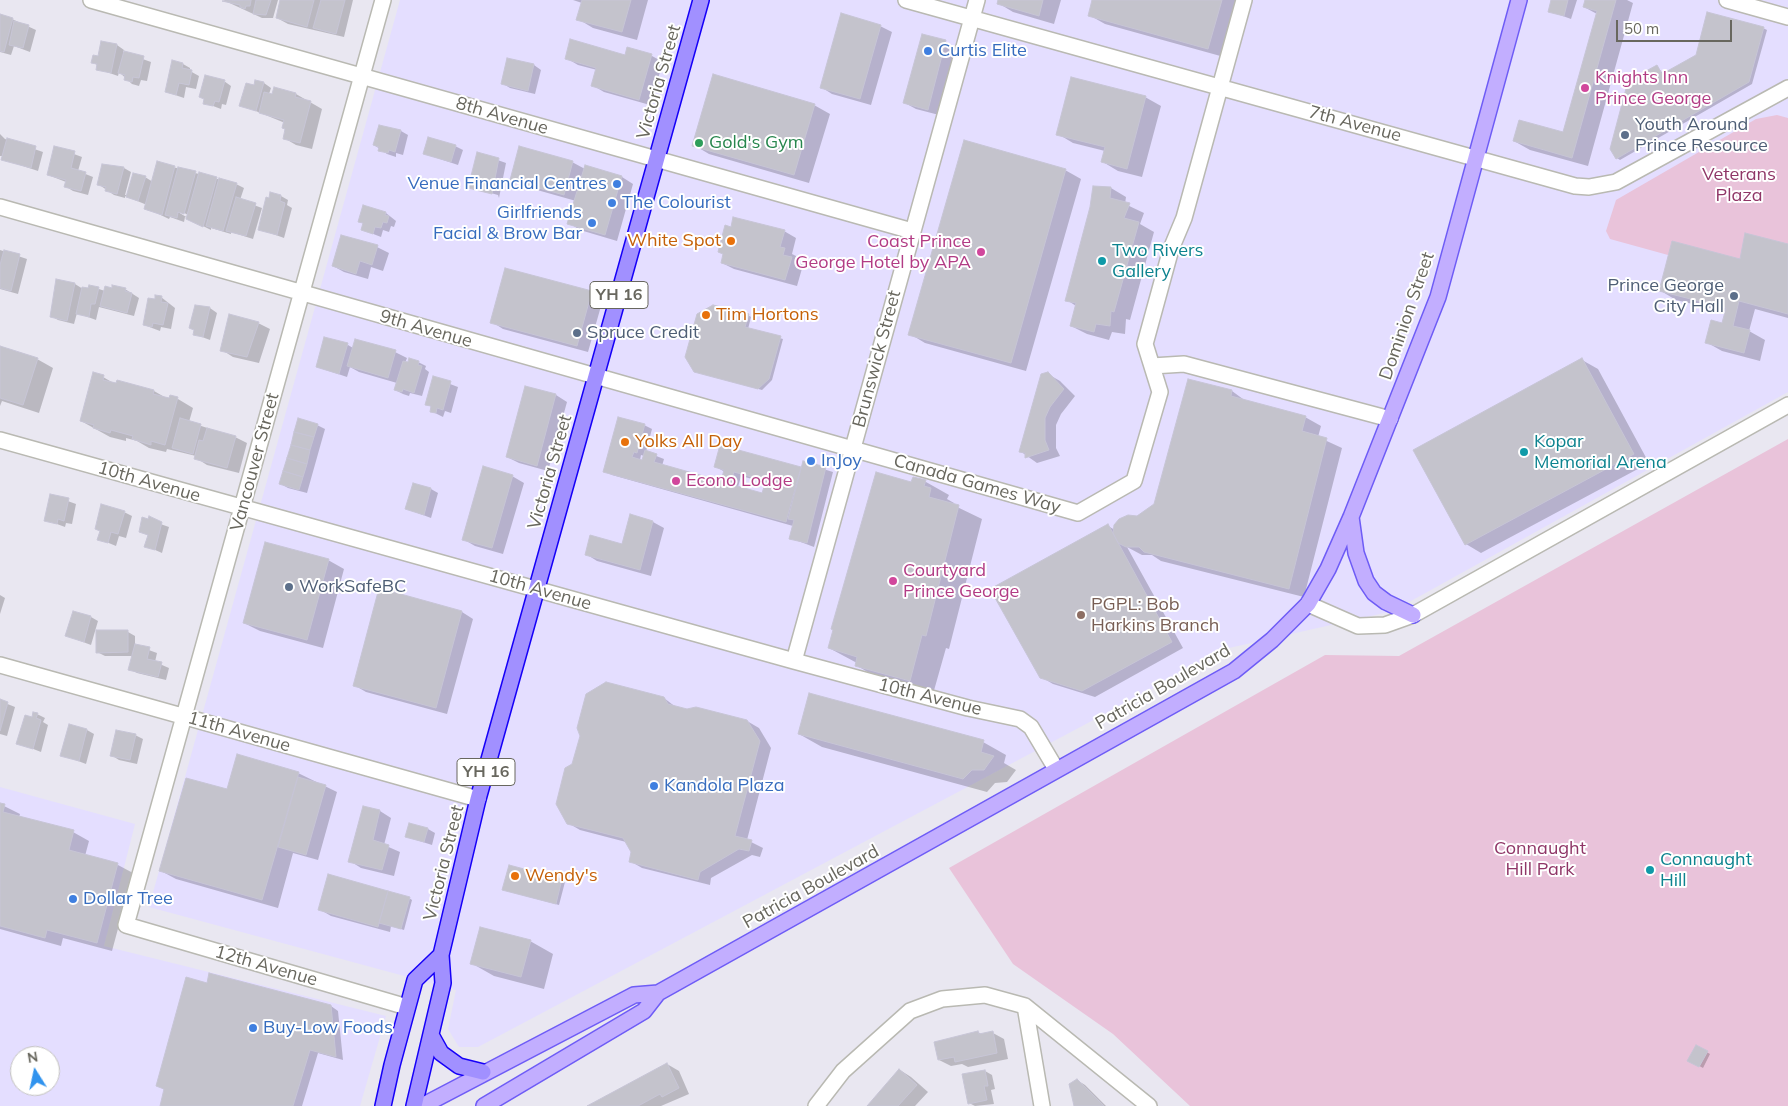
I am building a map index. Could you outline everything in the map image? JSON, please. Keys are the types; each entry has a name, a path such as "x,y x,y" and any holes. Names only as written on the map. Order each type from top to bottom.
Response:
{"highway":[{"name":"Victoria Street","path":"414,1106 443,983 441,955 478,799 701,0"},
{"path":"383,1106 415,980 441,955"},
{"path":"431,1035 441,1052 459,1066 483,1072"}],"main road":[{"name":"Dominion Street","path":"1308,604 1328,569 1351,516 1438,297 1519,0"},
{"path":"1351,516 1356,553 1366,581 1374,593 1386,602 1413,615"},
{"name":"Patricia Boulevard","path":"484,1106 644,1011 658,993 1234,671 1272,640 1308,604"},
{"name":"Patricia Boulevard","path":"422,1106 483,1072 634,995 658,993"}],"street":[{"name":"8th Avenue","path":"91,0 912,231"},
{"name":"Vancouver Street","path":"126,925 383,0"},
{"name":"7th Avenue","path":"906,0 1575,186 1589,187 1616,182 1788,88"},
{"name":"Brunswick Street","path":"794,661 977,0"},
{"name":"Canada Games Way","path":"852,448 1078,512 1134,481 1160,392 1145,344 1221,87 1244,0"},
{"path":"1727,0 1788,17"},
{"name":"9th Avenue","path":"0,207 852,448"},
{"path":"1152,366 1184,364 1390,419"},
{"path":"1308,604 1358,626 1385,625 1413,615 1788,405"},
{"name":"10th Avenue","path":"0,440 794,661 968,708 1020,719 1031,727 1056,769"},
{"name":"11th Avenue","path":"0,665 478,799"},
{"name":"12th Avenue","path":"126,925 407,1006"},
{"path":"819,1104 843,1071 910,1011 942,999 985,995 1024,1006 1149,1106"},
{"path":"1024,1006 1042,1106"}],"shaded area":[{"path":"400,0 1788,0 1788,392 1393,611 1229,648 478,1047 459,1047 448,1029 456,990 149,907"},
{"path":"0,787 135,824 104,946 386,1016 360,1106 0,1106"}],"green space":[{"name":"Veterans Plaza","path":"1777,115 1788,118 1788,244 1740,259 1668,255 1610,239 1606,231 1616,200 1756,119"},
{"name":"Connaught Hill Park","path":"1788,439 1788,1106 1190,1106 1113,1034 1013,964 949,868 1325,655 1399,656"}],"building":[{"path":"251,0 250,6 246,6 245,9 240,7 240,5 222,1"},
{"path":"256,0 271,0 266,15 253,14"},
{"path":"280,0 314,0 307,27 276,18"},
{"path":"321,0 345,0 336,34 313,28"},
{"path":"582,0 631,0 622,32 576,20"},
{"path":"998,0 1043,0 1039,16 997,4"},
{"path":"1092,0 1222,0 1208,49 1088,16"},
{"path":"1551,0 1568,0 1564,16 1548,12"},
{"path":"1585,0 1616,0 1572,158 1513,141 1519,120 1563,132 1597,11 1583,7"},
{"path":"1707,12 1764,27 1749,82 1616,159 1610,149 1628,81 1657,65 1662,74 1696,55"},
{"path":"841,13 881,25 860,99 820,88"},
{"path":"0,14 13,18 4,52 0,51"},
{"path":"14,21 29,25 23,48 9,45"},
{"path":"922,34 946,40 928,110 903,103"},
{"path":"570,39 625,55 627,47 652,54 639,100 591,86 596,68 565,59"},
{"path":"101,41 117,44 111,73 96,70 97,64 91,63 93,55 98,56"},
{"path":"124,51 144,56 139,78 133,77 132,82 124,80 125,75 118,73"},
{"path":"507,58 534,64 528,91 501,84"},
{"path":"172,60 183,63 182,68 192,70 189,85 179,83 176,95 165,92"},
{"path":"713,74 815,104 794,175 692,146"},
{"path":"205,75 225,80 219,102 215,101 213,106 203,104 204,99 199,97"},
{"path":"1071,77 1146,96 1127,169 1101,162 1105,147 1056,135"},
{"path":"255,80 264,82 256,111 239,106 246,83 254,85"},
{"path":"274,87 296,93 295,97 311,101 300,143 283,139 285,129 282,128 284,120 259,113 264,92 272,94"},
{"path":"379,125 401,130 395,152 389,150 388,153 378,151 379,147 373,145"},
{"path":"428,137 456,145 451,162 423,154"},
{"path":"7,138 36,146 31,168 1,160"},
{"path":"964,140 1066,169 1011,363 908,335"},
{"path":"54,146 75,151 71,168 86,172 81,191 64,187 66,180 47,175"},
{"path":"519,146 573,161 564,195 510,180"},
{"path":"477,152 499,158 492,194 468,188"},
{"path":"157,161 175,166 162,215 144,209"},
{"path":"102,164 124,167 117,194 105,191 106,187 97,185"},
{"path":"585,165 622,176 605,235 567,224"},
{"path":"178,167 196,171 184,214 178,212 177,218 165,215"},
{"path":"199,172 217,177 203,227 186,219"},
{"path":"133,173 146,176 138,201 126,197"},
{"path":"219,178 237,183 223,231 206,226"},
{"name":"Two Rivers Gallery","path":"1093,186 1111,187 1110,198 1130,203 1124,218 1139,222 1114,312 1111,311 1110,326 1096,324 1094,332 1070,326 1076,303 1065,301 1090,207"},
{"path":"270,192 281,195 280,201 285,203 277,235 258,230 266,197 269,198"},
{"path":"236,197 256,203 246,236 226,231"},
{"path":"363,205 386,212 385,215 389,216 387,223 383,222 381,228 375,227 373,234 361,230 363,223 358,222"},
{"path":"733,217 785,230 780,247 785,248 783,255 792,257 785,280 721,263 723,254 718,252 725,225 731,227"},
{"name":"Prince George City Hall","path":"1745,233 1788,244 1788,314 1739,301 1733,326 1750,330 1744,353 1705,343 1711,320 1722,323 1726,308 1659,291 1672,241 1740,259"},
{"path":"341,235 378,245 372,265 360,261 356,274 332,266"},
{"path":"4,250 20,254 11,291 0,288 0,265"},
{"path":"505,268 592,291 577,346 490,323"},
{"path":"56,279 75,283 67,321 50,317"},
{"path":"89,285 99,287 95,304 91,304 89,317 76,314 82,287 88,288"},
{"path":"112,285 126,288 125,291 132,293 127,313 100,306 105,286 112,288"},
{"path":"155,295 162,296 161,302 168,303 163,325 153,323 152,327 143,325 148,298 155,299"},
{"path":"195,305 210,307 203,337 193,335 194,330 189,328"},
{"path":"713,305 749,314 745,327 781,336 769,379 758,389 694,372 685,357 697,314"},
{"path":"229,314 259,322 247,357 220,351"},
{"path":"324,337 348,343 339,374 316,367"},
{"path":"355,339 396,350 388,378 347,366"},
{"path":"0,346 38,358 23,405 0,398"},
{"path":"409,358 419,361 418,365 422,366 414,393 403,389 402,392 394,390 403,361 408,362"},
{"name":"Kopar Memorial Arena","path":"1582,358 1634,454 1465,545 1413,450"},
{"path":"93,372 104,375 103,380 116,383 117,380 154,390 153,394 169,398 170,395 178,397 165,445 151,441 151,445 132,439 133,436 111,430 110,433 93,428 94,425 80,421"},
{"path":"1048,372 1064,389 1050,407 1045,418 1045,440 1049,450 1025,458 1025,453 1019,452 1041,374"},
{"path":"433,376 451,381 443,410 437,408 436,413 430,412 431,406 425,405"},
{"path":"1188,379 1232,390 1231,396 1306,416 1302,431 1327,438 1289,589 1144,552 1139,547 1126,547 1118,543 1113,533 1114,525 1119,519 1128,515 1137,516 1154,504"},
{"path":"525,386 556,394 537,466 506,457"},
{"path":"618,417 645,424 637,453 634,452 632,457 642,460 645,450 657,454 654,462 721,481 724,470 714,467 720,445 801,467 786,522 603,472","holes":["734,472 766,481 762,493 730,484"]},
{"path":"180,418 201,424 193,454 172,448"},
{"path":"298,418 318,424 314,437 294,432"},
{"path":"207,428 236,436 227,468 194,459 199,440 203,441"},
{"path":"294,432 314,437 310,450 291,445"},
{"path":"291,445 310,450 307,464 287,458"},
{"path":"287,458 307,464 303,477 283,471"},
{"path":"803,461 826,467 807,543 789,539 794,520 788,519"},
{"path":"483,466 513,475 492,548 462,540"},
{"path":"283,471 303,477 299,490 279,484"},
{"path":"876,472 911,482 913,477 926,480 924,486 931,488 929,497 959,505 926,636 922,635 910,681 855,666 857,657 828,648 833,630 831,629"},
{"path":"413,483 431,488 424,515 405,509"},
{"path":"50,494 69,498 64,521 58,519 57,524 44,521"},
{"path":"101,504 125,511 118,534 111,532 108,543 97,540 100,531 95,529"},
{"path":"630,514 653,521 640,570 585,555 590,535 622,544"},
{"path":"149,516 162,522 155,550 144,547 148,535 139,532 142,517 148,519"},
{"name":"PGPL: Bob Harkins Branch","path":"1108,524 1172,642 1082,691 1040,678 990,589"},
{"path":"265,542 329,559 307,640 243,623"},
{"path":"379,588 462,611 436,708 353,686"},
{"path":"73,611 91,616 84,642 65,636"},
{"path":"96,630 128,630 128,652 96,653"},
{"path":"135,644 150,647 147,659 162,662 158,677 128,670"},
{"name":"Kandola Plaza","path":"606,682 664,697 668,704 687,709 696,707 747,720 760,741 735,836 752,840 749,851 739,849 700,872 698,880 629,862 631,852 623,838 567,824 556,804 565,768 572,764 580,736 577,728 586,694"},
{"path":"809,693 984,740 981,752 994,756 984,770 972,770 963,779 798,734"},
{"path":"0,699 8,702 0,731"},
{"path":"33,712 38,713 36,718 41,720 33,749 16,744 25,715 32,717"},
{"path":"69,724 87,729 79,761 60,756"},
{"path":"116,730 136,734 130,760 110,756"},
{"path":"237,754 299,772 262,900 159,871 186,778 227,789"},
{"path":"298,777 326,785 306,855 278,847"},
{"path":"0,803 5,804 3,812 74,830 69,850 118,863 97,943 47,930 45,938 0,926"},
{"path":"363,806 380,810 373,840 389,845 382,870 348,862"},
{"path":"409,823 428,828 424,842 405,837"},
{"path":"509,865 562,879 556,904 502,890"},
{"path":"328,874 388,891 378,927 318,910"},
{"path":"388,891 410,897 401,929 379,923"},
{"path":"480,927 531,940 521,977 470,964"},
{"name":"Buy-Low Foods","path":"209,973 331,1005 336,1057 310,1050 293,1106 160,1106 164,1089 156,1086 186,977 207,983"},
{"path":"978,1031 979,1034 993,1031 997,1053 955,1062 954,1057 938,1060 934,1042"},
{"path":"1696,1045 1708,1051 1699,1067 1687,1061"},
{"path":"667,1063 679,1088 662,1097 660,1094 638,1106 587,1106"},
{"path":"899,1069 917,1085 898,1106 867,1106"},
{"path":"985,1070 988,1086 984,1086 987,1100 968,1104 962,1074"},
{"path":"1077,1079 1104,1106 1074,1106 1069,1084"}],"place":[{"name":"Curtis Elite","path":"928,51"},
{"name":"Knights Inn Prince George","path":"1585,88"},
{"name":"Youth Around Prince Resource","path":"1625,135"},
{"name":"Gold's Gym","path":"699,143"},
{"name":"Venue Financial Centres","path":"617,184"},
{"name":"The Colourist","path":"612,203"},
{"name":"Girlfriends Facial & Brow Bar","path":"592,223"},
{"name":"White Spot","path":"731,241"},
{"name":"Coast Prince George Hotel by APA","path":"981,252"},
{"name":"Two Rivers Gallery","path":"1102,261"},
{"name":"Prince George City Hall","path":"1734,296"},
{"name":"Tim Hortons","path":"706,315"},
{"name":"Spruce Credit","path":"577,333"},
{"name":"Yolks All Day","path":"625,442"},
{"name":"Kopar Memorial Arena","path":"1524,452"},
{"name":"InJoy","path":"811,461"},
{"name":"Econo Lodge","path":"676,481"},
{"name":"Courtyard Prince George","path":"893,581"},
{"name":"WorkSafeBC","path":"289,587"},
{"name":"PGPL: Bob Harkins Branch","path":"1081,615"},
{"name":"Kandola Plaza","path":"654,786"},
{"name":"Connaught Hill","path":"1650,870"},
{"name":"Wendy's","path":"515,876"},
{"name":"Dollar Tree","path":"73,899"},
{"name":"Buy-Low Foods","path":"253,1028"}]}
